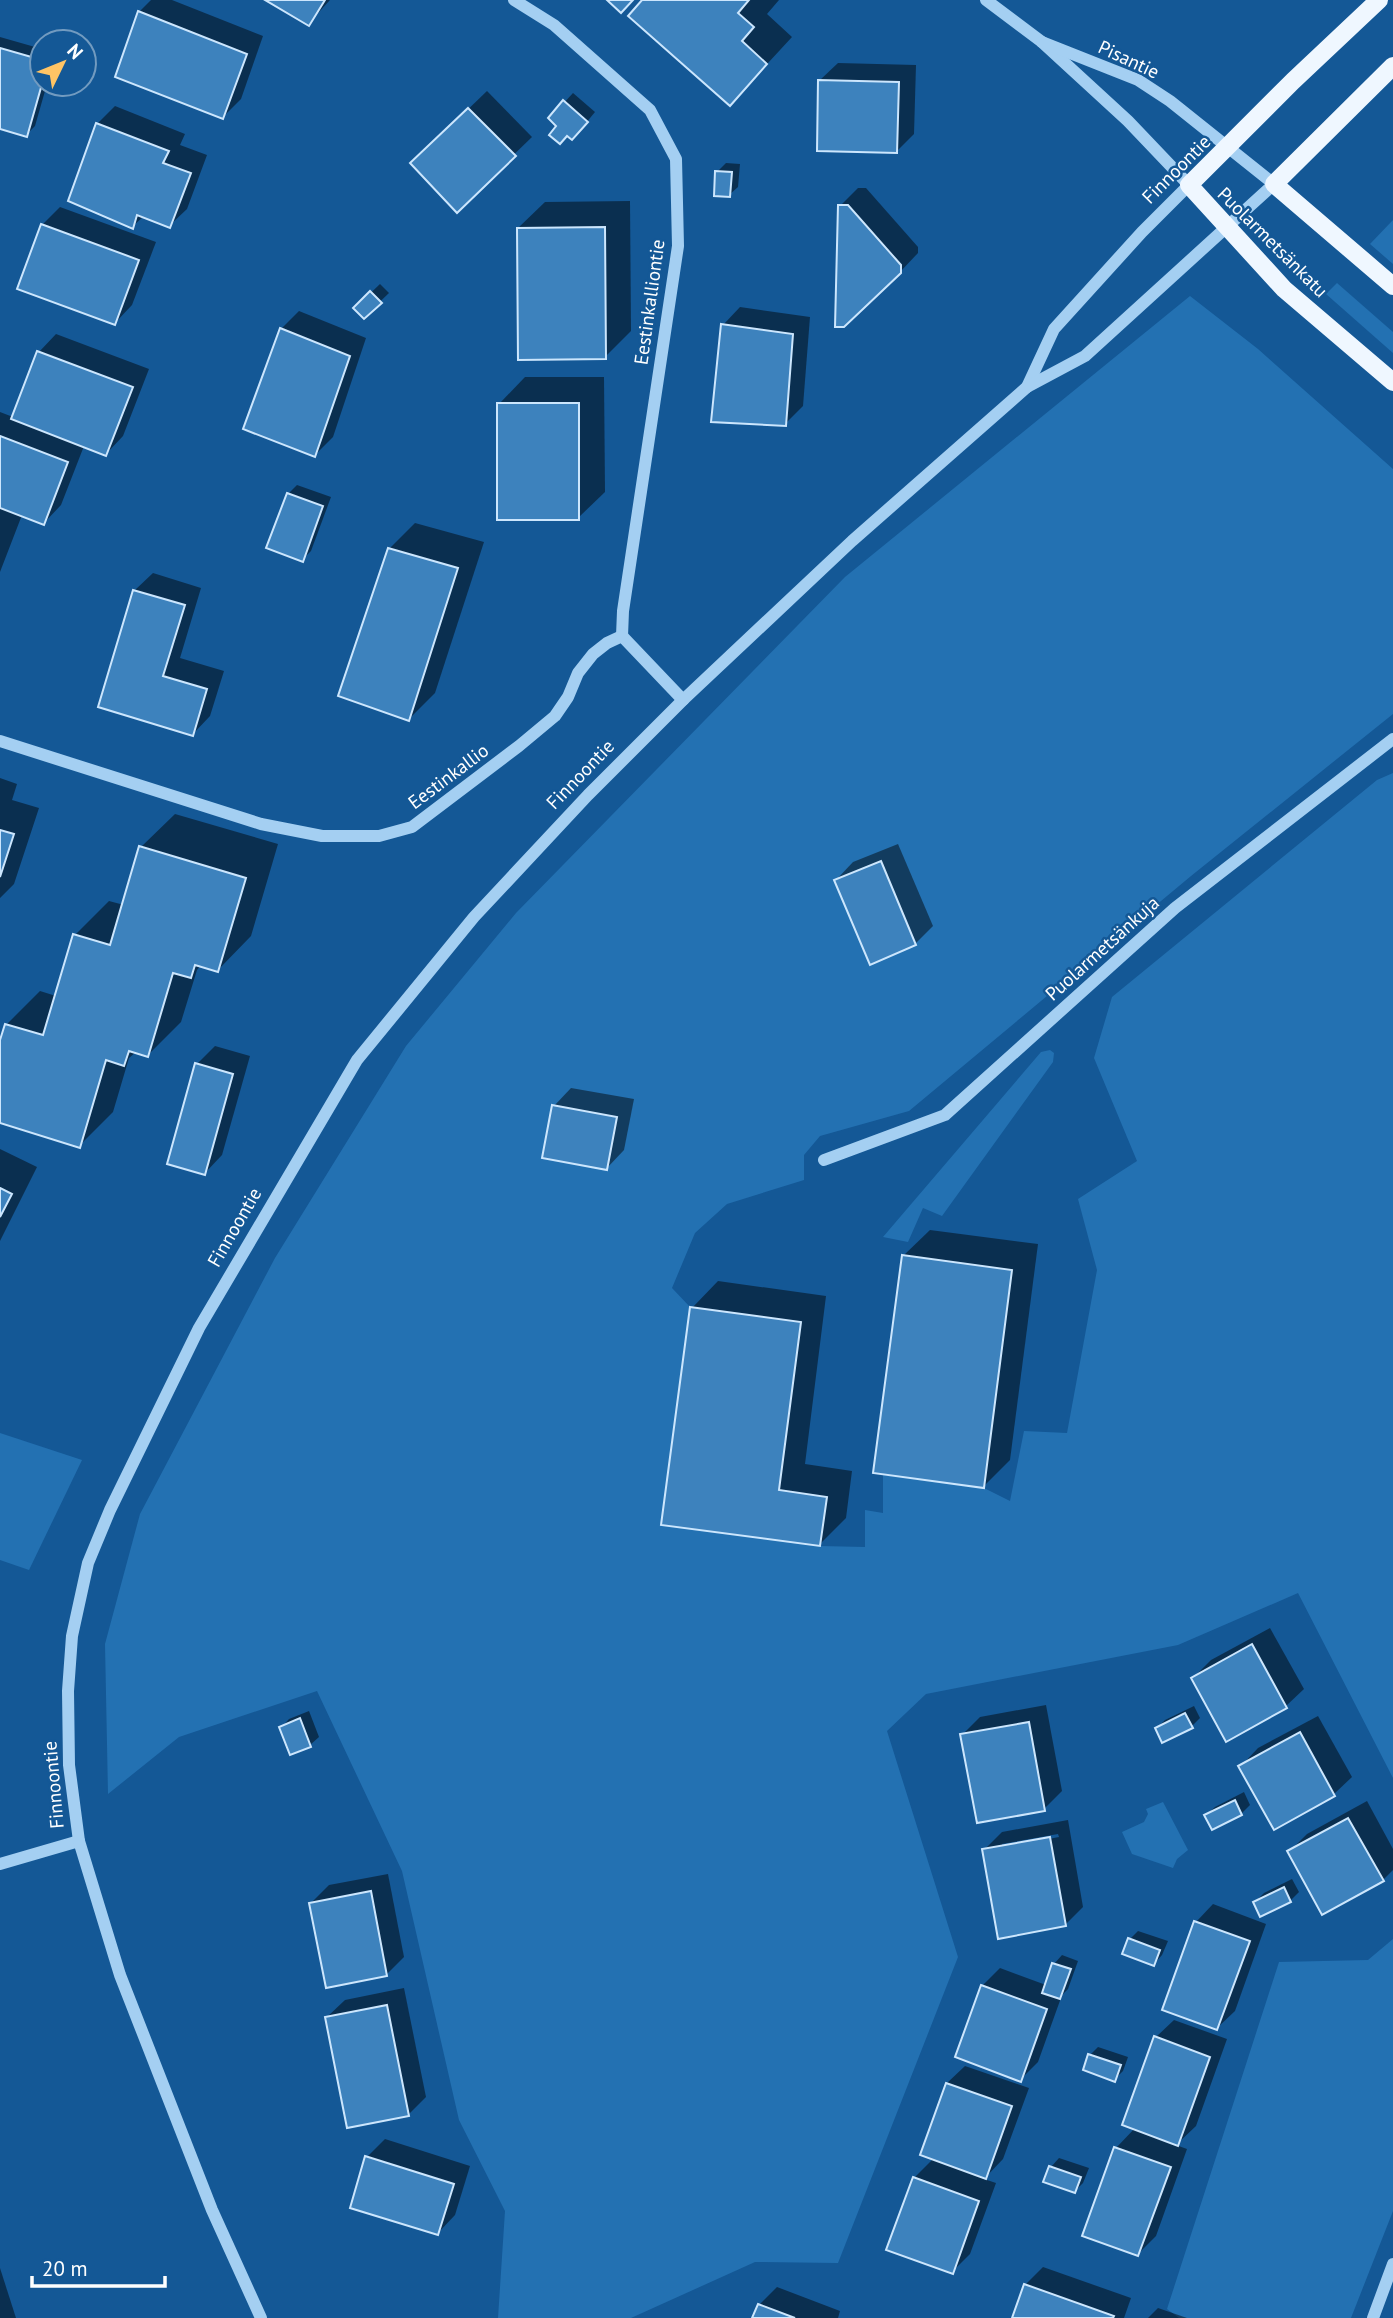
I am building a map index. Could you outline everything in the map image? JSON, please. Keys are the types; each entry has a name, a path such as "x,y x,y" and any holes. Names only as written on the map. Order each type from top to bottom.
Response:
{"main road":[{"name":"Finnoontie","path":"1189,186 1379,0"},
{"name":"Finnoontie","path":"1274,184 1393,66"},
{"name":"Puolarmetsänkatu","path":"1274,184 1393,286"},
{"name":"Puolarmetsänkatu","path":"1189,186 1284,289 1393,382"}],"street":[{"name":"Eestinkalliontie","path":"514,0 554,24 650,110 676,159 678,246 625,598 622,636"},
{"name":"Pisantie","path":"986,0 1042,42 1128,121 1189,186"},
{"name":"Pisantie","path":"1042,42 1138,80 1170,101 1227,147"},
{"name":"Puolarmetsänkatu","path":"1227,147 1274,184"},
{"name":"Finnoontie","path":"261,2318 212,2210 120,1975 79,1840 69,1765 68,1691 72,1636 88,1563 110,1510 199,1328 357,1060 474,917 588,795 683,700 852,541 1027,387 1085,356 1274,184"},
{"name":"Finnoontie","path":"1027,387 1054,329 1142,232 1189,186"},
{"path":"622,636 683,700"},
{"name":"Eestinkallio","path":"0,741 261,824 322,836 379,836 412,827 519,746 555,716 578,673 593,654 622,636"},
{"name":"Puolarmetsänkuja","path":"824,1160 945,1115 1175,908 1393,739"},
{"path":"0,1864 79,1840"},
{"path":"1373,2318 1393,2264"}],"shaded area":[{"path":"1393,220 1393,264 1370,244"},
{"path":"1337,283 1393,332 1393,353 1326,294"},
{"path":"1190,296 1258,349 1393,469 1393,714 1191,876 909,1111 820,1136 804,1155 804,1180 727,1204 695,1233 672,1288 690,1307 661,1525 820,1546 865,1547 865,1510 883,1513 883,1475 984,1488 1010,1501 1024,1431 1067,1433 1097,1270 1078,1199 1137,1161 1094,1058 1112,997 1377,780 1393,773 1393,1778 1298,1593 1178,1645 926,1694 887,1731 958,1957 838,2263 755,2262 631,2318 498,2318 505,2211 459,2120 402,1871 317,1691 179,1737 108,1794 105,1644 140,1514 275,1258 406,1046 516,913 845,577"},
{"path":"1050,1050 1054,1053 1053,1062 942,1216 923,1208 908,1242 883,1237 1041,1052"},
{"path":"0,1433 82,1460 29,1570 0,1560"},
{"path":"1163,1802 1188,1850 1177,1859 1173,1868 1132,1854 1122,1832 1144,1822 1148,1814 1146,1809"},
{"path":"1393,1939 1393,2211 1351,2318 1179,2318 1167,2309 1279,1962 1368,1960"}],"building":[{"path":"265,0 325,0 309,26"},
{"path":"607,0 633,0 621,13"},
{"path":"642,0 749,0 738,13 754,27 742,41 767,64 730,106 628,16"},
{"path":"138,11 247,54 223,119 115,77"},
{"path":"0,48 28,56 28,98 38,98 27,137 0,129"},
{"path":"818,80 899,82 897,153 817,151"},
{"path":"563,100 588,122 572,140 567,136 560,144 549,135 556,126 548,118"},
{"path":"468,108 516,156 457,213 410,163"},
{"path":"96,123 169,151 163,163 191,173 170,228 137,215 133,229 68,201"},
{"path":"715,171 732,172 730,197 714,196"},
{"path":"838,205 848,205 901,265 901,273 844,327 835,327"},
{"path":"41,224 139,260 115,325 17,289"},
{"path":"605,227 606,359 518,360 517,228"},
{"path":"370,291 382,303 364,319 353,308"},
{"path":"721,324 793,334 786,426 711,422"},
{"path":"280,328 350,356 315,457 243,429"},
{"path":"37,351 133,387 106,456 11,419"},
{"path":"497,403 579,403 579,520 497,520"},
{"path":"0,436 68,462 44,525 0,508"},
{"path":"287,493 323,506 303,562 266,548"},
{"path":"388,548 458,568 409,721 338,696"},
{"path":"133,590 185,605 163,676 207,689 193,736 98,707"},
{"path":"0,830 14,834 0,877"},
{"path":"139,846 246,878 218,972 195,965 191,978 173,973 148,1057 129,1051 124,1066 106,1060 80,1148 0,1123 0,1040 5,1024 43,1035 73,934 110,945"},
{"path":"881,861 916,945 870,965 834,880"},
{"path":"195,1063 233,1074 205,1175 167,1164"},
{"path":"552,1105 617,1117 607,1170 542,1158"},
{"path":"0,1188 12,1194 0,1217"},
{"path":"902,1255 1012,1270 984,1488 873,1473"},
{"path":"690,1307 801,1322 779,1490 827,1497 820,1546 661,1525"},
{"path":"1252,1644 1287,1708 1226,1742 1191,1678"},
{"path":"1185,1713 1193,1728 1162,1743 1155,1728"},
{"path":"300,1718 311,1747 290,1755 279,1727"},
{"path":"1029,1722 1045,1811 977,1823 960,1734"},
{"path":"1300,1732 1335,1796 1274,1830 1238,1766"},
{"path":"1235,1800 1242,1815 1212,1830 1204,1815"},
{"path":"1348,1818 1384,1881 1322,1915 1287,1851"},
{"path":"1050,1837 1066,1926 998,1939 982,1849"},
{"path":"1284,1887 1291,1902 1260,1917 1253,1902"},
{"path":"371,1891 387,1976 326,1988 309,1903"},
{"path":"1194,1921 1250,1941 1217,2030 1162,2010"},
{"path":"1128,1938 1160,1950 1154,1966 1122,1954"},
{"path":"1052,1963 1071,1969 1060,1999 1042,1993"},
{"path":"981,1985 1047,2009 1021,2082 955,2057"},
{"path":"387,2005 409,2116 347,2128 325,2017"},
{"path":"1154,2036 1210,2057 1178,2146 1122,2125"},
{"path":"1088,2054 1121,2065 1115,2082 1083,2070"},
{"path":"946,2083 1012,2106 986,2179 920,2155"},
{"path":"1114,2147 1171,2167 1138,2256 1082,2236"},
{"path":"365,2156 454,2184 438,2235 350,2208"},
{"path":"1049,2166 1081,2177 1075,2193 1043,2182"},
{"path":"913,2177 979,2201 953,2274 886,2250"},
{"path":"1024,2284 1114,2316 1012,2318"},
{"path":"758,2304 795,2318 752,2318"}]}
